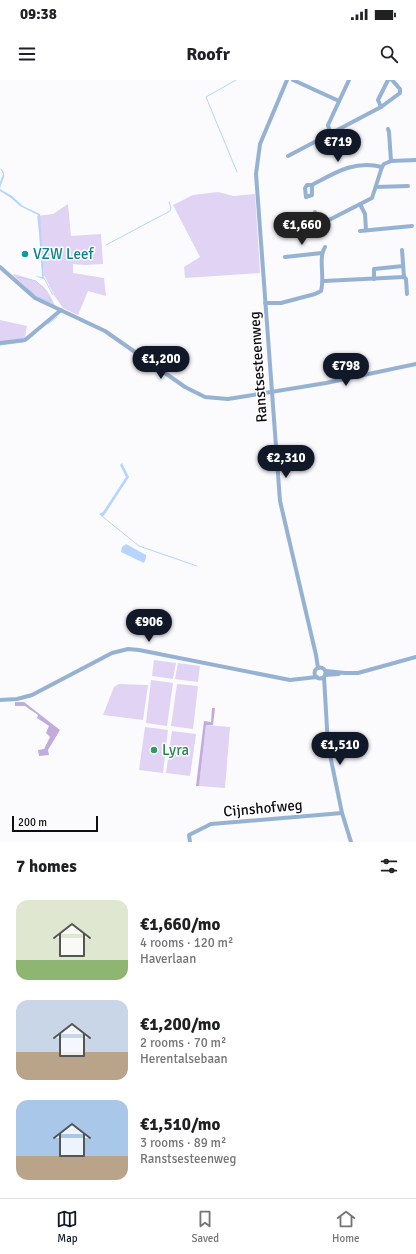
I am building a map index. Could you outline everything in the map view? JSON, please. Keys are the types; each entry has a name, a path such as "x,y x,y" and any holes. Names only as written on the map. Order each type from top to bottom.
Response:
{"street":[{"name":"Ranstsesteenweg","path":"287,80 262,138 256,164 280,501 325,690 328,745 342,813 351,842"},
{"path":"293,80 339,101"},
{"path":"330,132 328,124 349,80"},
{"path":"381,107 378,100 388,80"},
{"path":"288,156 319,140 330,132 381,107 400,93 400,90 392,80"},
{"path":"388,129 391,161"},
{"path":"316,223 324,222 372,198 382,167 387,163 391,161 416,160"},
{"path":"312,185 351,166 370,164 382,167"},
{"path":"376,188 408,186"},
{"path":"360,204 365,214 366,230"},
{"path":"315,212 316,230"},
{"path":"360,231 412,226"},
{"path":"265,305 319,293 322,291 324,281 322,253 325,247"},
{"path":"402,250 407,294"},
{"path":"285,257 322,253"},
{"path":"374,279 374,269 403,266"},
{"path":"0,267 35,298 105,331 185,387 205,397 228,399 326,383 416,364"},
{"path":"324,281 404,277"},
{"path":"0,343 25,340 61,310"},
{"path":"0,700 24,698 117,651 128,649 290,680 321,673 358,673 416,658"},
{"name":"Cijnshofweg","path":"190,842 189,835 211,824 342,813"}],"shaded area":[{"path":"218,192 234,196 255,194 260,273 185,278 184,267 200,257 173,205 193,195"},
{"path":"68,204 71,236 101,234 103,264 73,264 73,273 104,278 106,296 88,291 78,315 63,308 54,295 44,275 37,216 53,214"},
{"path":"14,274 35,281 44,287 55,306 33,294 13,275"},
{"path":"0,320 27,326 25,338 0,342"},
{"path":"154,660 176,663 173,679 152,676"},
{"path":"178,663 200,666 198,682 175,679"},
{"name":"Lyra","path":"151,680 173,683 167,726 146,723"},
{"path":"119,684 148,685 143,720 103,715 114,687"},
{"name":"Lyra","path":"177,684 198,686 193,729 171,726"},
{"path":"15,702 24,702 60,730 48,750 49,755 39,756 38,750 44,749 50,737 46,733 49,726 37,718 38,715 25,706 15,706"},
{"path":"212,708 215,708 213,725 206,725 199,786 196,786 204,721 211,722"},
{"path":"206,725 230,727 225,788 199,786"},
{"name":"Lyra","path":"145,727 168,730 163,773 139,770"},
{"name":"Lyra","path":"172,731 196,734 190,776 166,773"}],"water":[{"path":"0,168 3,170 4,178 0,189 0,182 3,174"},
{"path":"0,189 12,196 23,206 40,214 43,279 35,276 42,277 38,215 20,206 0,191"},
{"path":"122,463 129,477 103,517 99,514 103,512 126,477 120,465"},
{"path":"126,544 146,555 144,563 121,552 122,547"}],"waterway":[{"path":"236,80 206,97 237,172"},
{"path":"106,245 170,211 171,208 169,202"},
{"path":"17,279 19,277 36,281 45,290"},
{"path":"44,278 53,295"},
{"path":"24,286 34,294"},
{"path":"36,296 50,302"},
{"path":"49,297 51,302"},
{"path":"48,324 57,317"},
{"path":"28,340 36,333"},
{"path":"0,345 23,342"},
{"path":"103,517 139,546 197,566"}],"place":[{"name":"VZW Leef","path":"25,254"},
{"name":"Lyra","path":"154,750"}]}
